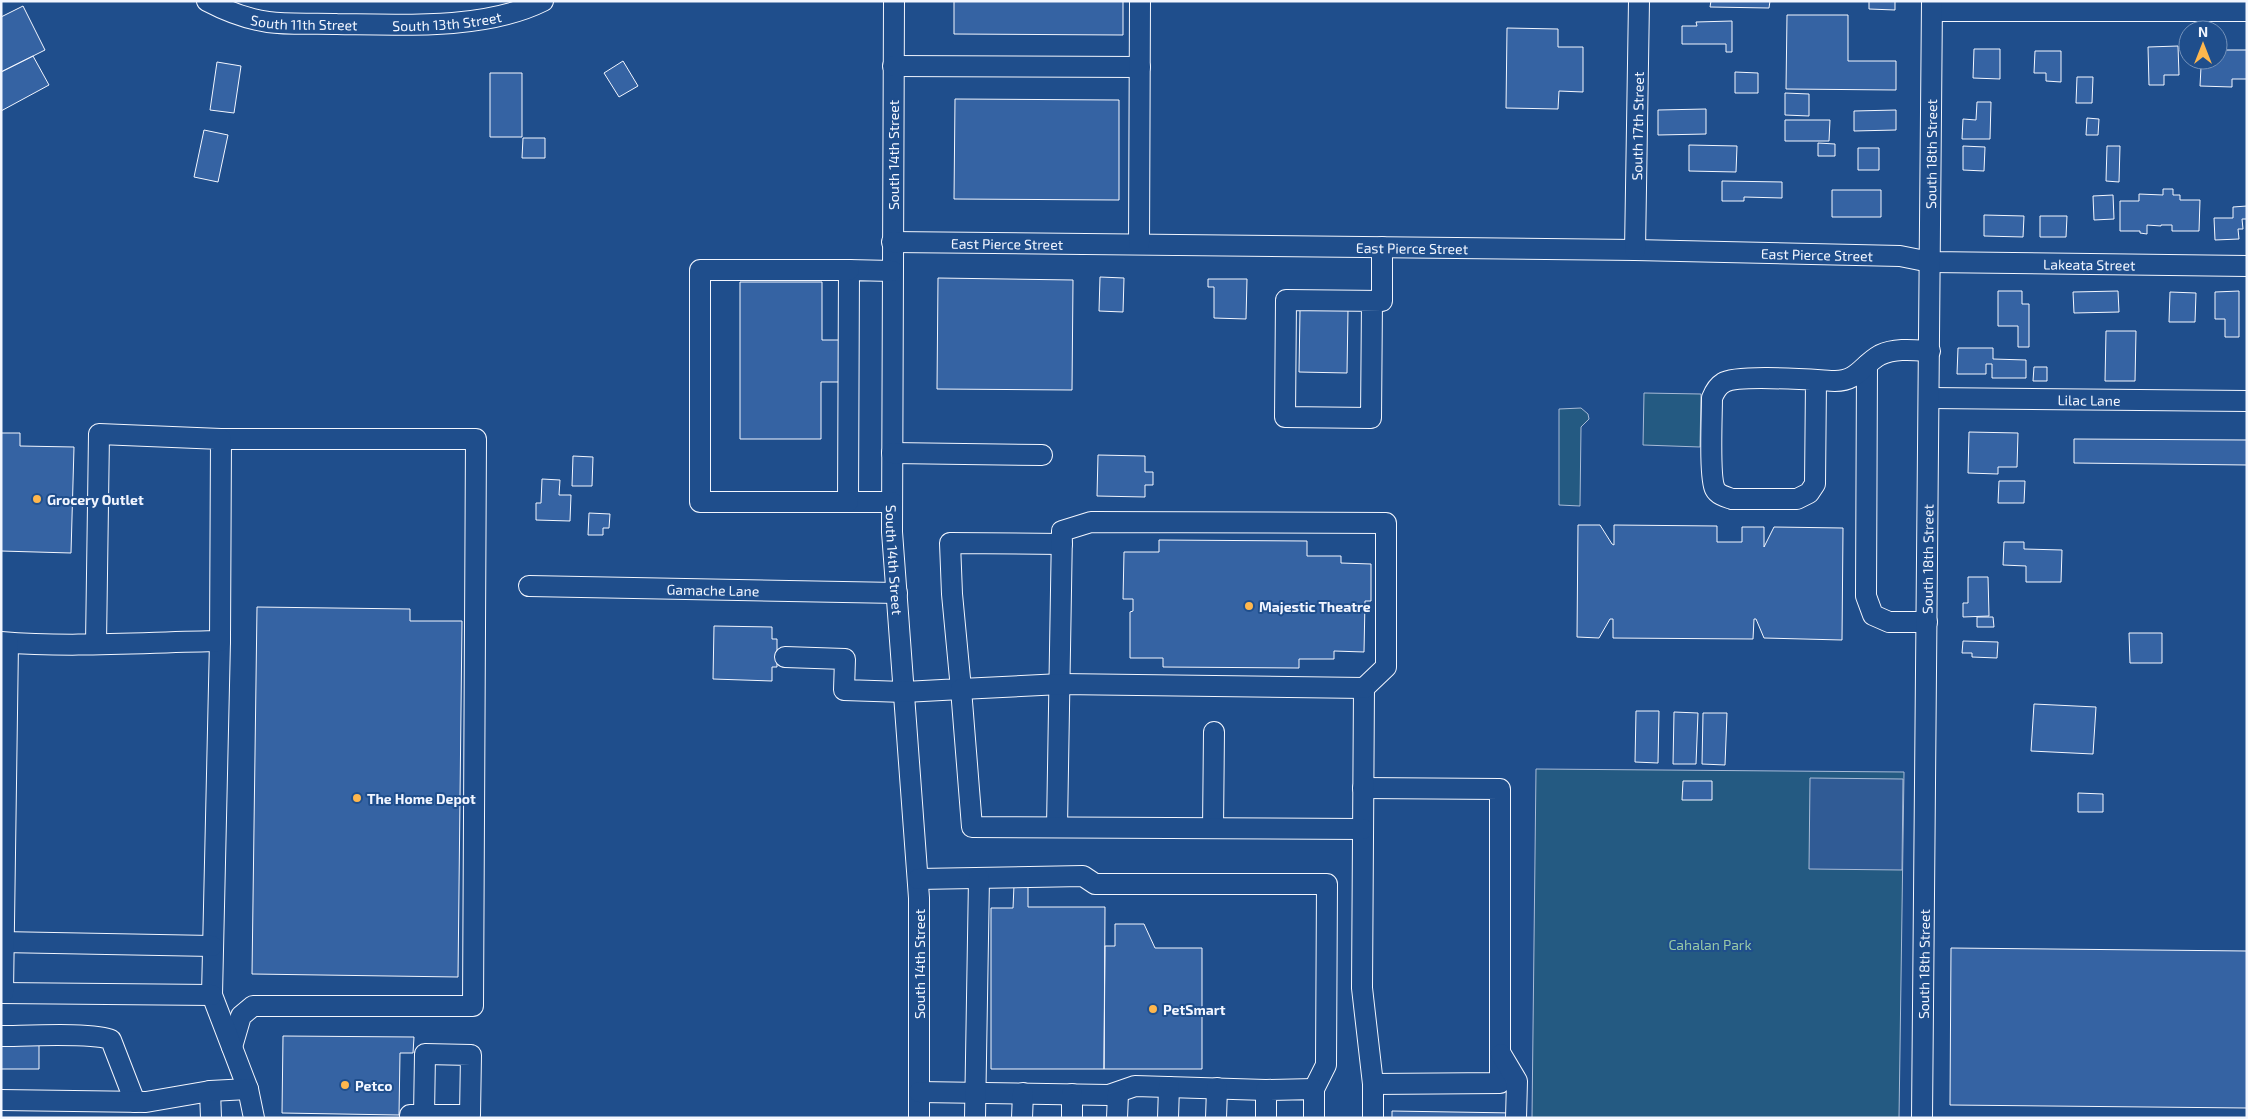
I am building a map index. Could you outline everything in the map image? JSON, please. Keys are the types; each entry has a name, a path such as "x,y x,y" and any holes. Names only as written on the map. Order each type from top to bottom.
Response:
{"street":[{"name":"South 11th Street","path":"207,1 226,12 268,22 376,25"},
{"name":"South 13th Street","path":"376,25 480,22 504,16 544,1"},
{"name":"South 14th Street","path":"894,1 892,502 918,878 919,1118"},
{"path":"1139,244 1140,1"},
{"name":"South 17th Street","path":"1635,250 1639,1"},
{"path":"1932,6 2247,11"},
{"name":"South 18th Street","path":"1922,1118 1930,398 1932,6"},
{"path":"893,66 1140,67"},
{"name":"East Pierce Street","path":"892,242 1635,250 1900,256 1930,262"},
{"path":"1372,301 1371,418 1285,417 1286,300 1382,301 1382,247"},
{"name":"Lakeata Street","path":"1930,262 2247,266"},
{"path":"892,270 700,270 700,502 892,502"},
{"path":"848,502 849,270"},
{"path":"1816,380 1815,484 1809,492 1797,499 1732,499 1722,495 1715,489 1713,476 1712,398 1714,392 1723,382 1735,379 1816,380 1841,381 1857,376 1880,355 1899,350 1930,351"},
{"path":"1867,365 1866,596 1873,615 1889,622 1927,622"},
{"name":"Lilac Lane","path":"1930,398 2247,401"},
{"path":"96,644 99,434 221,439 476,439 472,1006 254,1006 241,1016 232,1047"},
{"path":"221,439 220,641 212,994 248,1089 254,1118"},
{"path":"892,453 1042,456"},
{"path":"785,656 845,659 844,690 904,692 1061,684 1364,688 1386,667 1386,523 1091,522 1062,531 1061,684 1057,827"},
{"path":"1062,544 950,543 952,594 972,827 1363,829"},
{"name":"Gamache Lane","path":"529,586 897,593"},
{"path":"212,994 2,993 5,642 26,645 220,641"},
{"path":"1364,688 1362,988 1373,1084 1373,1118"},
{"path":"1213,828 1214,732"},
{"path":"1363,788 1500,789 1500,1083 1373,1084"},
{"path":"918,878 1083,876 1096,884 1327,884 1326,1065 1314,1089 1314,1118"},
{"path":"975,1118 979,878"},
{"path":"2,942 212,946"},
{"path":"1,1036 92,1036 111,1040 135,1102"},
{"path":"1500,1051 1516,1081 1516,1118"},
{"path":"919,1092 1109,1095 1135,1086 1266,1090 1314,1089"},
{"path":"1168,1087 1168,1118"},
{"path":"1216,1118 1217,1088"},
{"path":"1,1100 146,1102 210,1091 248,1089"},
{"path":"1266,1090 1266,1118"},
{"path":"210,1091 211,1118"},
{"path":"1022,1118 1023,1093"},
{"path":"1117,1118 1118,1093"},
{"path":"1072,1094 1072,1118"}],"green space":[{"path":"1644,393 1701,394 1700,447 1643,445"},
{"path":"1581,408 1588,414 1589,419 1581,427 1580,506 1559,505 1559,409"},
{"name":"Cahalan Park","path":"1536,769 1904,772 1899,1118 1532,1118"}],"shaded area":[{"path":"1810,778 1903,779 1902,870 1809,869"}],"building":[{"path":"954,1 1123,1 1123,35 954,34"},
{"path":"1711,1 1770,1 1769,8 1710,7"},
{"path":"1869,1 1895,1 1895,10 1869,9"},
{"path":"23,6 45,50 1,72 1,17"},
{"path":"1787,15 1848,15 1848,61 1896,61 1896,90 1786,89"},
{"path":"1732,21 1732,52 1726,52 1726,44 1682,44 1682,26 1697,26 1696,22"},
{"path":"1507,28 1558,29 1558,47 1583,47 1583,92 1559,91 1558,109 1506,108"},
{"path":"2178,46 2179,75 2164,75 2164,85 2149,85 2148,47"},
{"path":"1974,49 2000,49 2000,79 1973,78"},
{"path":"2228,50 2247,50 2247,79 2232,79 2232,87 2200,86 2201,70 2228,70"},
{"path":"2035,51 2061,51 2061,82 2046,81 2046,73 2034,73"},
{"path":"33,56 49,85 1,111 1,72"},
{"path":"623,61 638,86 619,97 604,73"},
{"path":"217,62 241,66 234,113 210,110"},
{"path":"1735,72 1758,73 1758,93 1735,93"},
{"path":"490,73 522,73 522,137 490,137"},
{"path":"2077,77 2093,77 2092,103 2076,103"},
{"path":"1785,93 1809,94 1809,116 1785,115"},
{"path":"955,99 1119,100 1119,200 954,199"},
{"path":"1977,102 1991,102 1990,139 1962,139 1963,119 1976,120"},
{"path":"1706,109 1706,134 1658,135 1658,110"},
{"path":"1896,110 1896,130 1854,131 1854,111"},
{"path":"2087,118 2099,119 2098,135 2086,135"},
{"path":"1785,120 1830,120 1829,141 1785,141"},
{"path":"204,130 228,135 218,182 194,177"},
{"path":"523,138 545,138 545,158 522,158"},
{"path":"1818,143 1835,144 1835,156 1818,156"},
{"path":"1689,145 1737,146 1736,172 1689,171"},
{"path":"1963,146 1985,147 1984,171 1963,170"},
{"path":"2107,146 2120,146 2119,182 2106,181"},
{"path":"1858,148 1879,148 1879,170 1858,170"},
{"path":"1722,181 1782,182 1782,198 1744,197 1744,201 1722,201"},
{"path":"2163,189 2173,189 2173,195 2180,195 2180,200 2200,200 2199,231 2172,231 2172,225 2147,225 2147,234 2140,233 2140,231 2120,231 2120,201 2139,201 2139,194 2163,195"},
{"path":"1832,190 1881,190 1881,217 1832,217"},
{"path":"2113,195 2114,219 2094,220 2093,196"},
{"path":"2247,206 2247,219 2242,219 2243,229 2238,229 2239,239 2215,240 2214,218 2233,218 2233,207"},
{"path":"1984,215 2024,216 2023,237 1984,236"},
{"path":"2040,216 2067,216 2066,237 2040,237"},
{"path":"1100,277 1124,278 1123,312 1099,311"},
{"path":"938,278 1073,280 1072,390 937,389"},
{"path":"1208,279 1247,279 1246,319 1214,318 1214,287 1208,287"},
{"path":"740,282 822,282 822,340 841,340 841,382 821,382 821,439 740,439"},
{"path":"1998,291 2022,291 2022,304 2029,304 2029,347 2018,347 2018,326 1998,326"},
{"path":"2118,291 2119,312 2074,313 2073,292"},
{"path":"2239,291 2239,337 2225,337 2225,319 2215,319 2215,292"},
{"path":"2170,292 2196,293 2195,322 2169,322"},
{"path":"1300,310 1348,310 1347,373 1299,372"},
{"path":"2106,331 2136,331 2135,381 2105,381"},
{"path":"1958,348 1993,348 1993,359 2026,360 2026,378 1992,378 1992,364 1986,364 1986,374 1957,374"},
{"path":"2034,367 2047,367 2047,381 2033,381"},
{"path":"1969,432 2018,433 2017,467 1998,467 1998,474 1968,473"},
{"name":"Grocery Outlet","path":"1,433 20,433 20,446 74,447 71,553 1,551"},
{"path":"2074,439 2247,440 2247,465 2074,463"},
{"path":"1098,455 1145,456 1145,472 1153,472 1153,485 1145,485 1145,497 1097,496"},
{"path":"573,456 593,457 592,486 572,486"},
{"path":"542,479 560,480 559,495 571,495 570,521 536,520 536,503 541,503"},
{"path":"1999,481 2025,481 2024,503 1998,503"},
{"path":"589,513 610,514 609,528 603,528 603,535 588,535"},
{"path":"1578,525 1600,525 1614,545 1614,525 1717,526 1717,542 1742,542 1742,527 1764,527 1764,547 1774,527 1843,528 1842,640 1764,638 1756,619 1754,619 1753,639 1613,638 1613,619 1610,619 1599,638 1577,637"},
{"name":"Majestic Theatre","path":"1159,540 1307,541 1307,556 1341,556 1341,563 1371,564 1371,601 1365,601 1364,652 1334,651 1334,659 1299,659 1299,668 1163,667 1163,658 1130,658 1130,612 1133,611 1133,599 1123,599 1124,552 1159,552"},
{"path":"2004,542 2024,542 2024,549 2062,550 2061,582 2026,582 2026,566 2003,565"},
{"path":"1968,577 1988,577 1989,616 1963,617 1963,603 1968,603"},
{"name":"The Home Depot","path":"257,607 410,609 410,621 462,621 458,977 252,974"},
{"path":"1977,617 1993,617 1994,627 1977,627"},
{"path":"714,626 772,627 772,639 777,639 777,667 772,667 772,681 713,679"},
{"path":"2129,633 2162,633 2162,663 2130,663"},
{"path":"1963,641 1998,642 1997,658 1972,657 1972,653 1962,653"},
{"path":"2034,704 2096,707 2093,754 2031,751"},
{"path":"1636,711 1659,711 1658,763 1635,762"},
{"path":"1674,712 1698,713 1696,764 1673,764"},
{"path":"1703,713 1727,713 1725,765 1702,764"},
{"path":"1683,781 1712,781 1712,800 1682,800"},
{"path":"2078,793 2103,794 2103,812 2078,812"},
{"path":"1014,885 1028,885 1028,907 1105,907 1104,1069 991,1069 991,908 1013,908"},
{"name":"PetSmart","path":"1115,924 1144,924 1155,948 1202,948 1202,1069 1104,1069 1105,946 1115,946"},
{"path":"1951,948 2247,951 2247,1108 1950,1105"},
{"path":"283,1036 414,1037 413,1053 400,1053 399,1115 282,1113"},
{"path":"1,1042 39,1043 39,1069 1,1069"},
{"path":"1392,1111 1514,1113 1514,1118 1392,1118"}],"place":[{"name":"Grocery Outlet","path":"37,499"},
{"name":"Majestic Theatre","path":"1249,606"},
{"name":"The Home Depot","path":"357,798"},
{"name":"PetSmart","path":"1153,1009"},
{"name":"Petco","path":"345,1085"}]}
